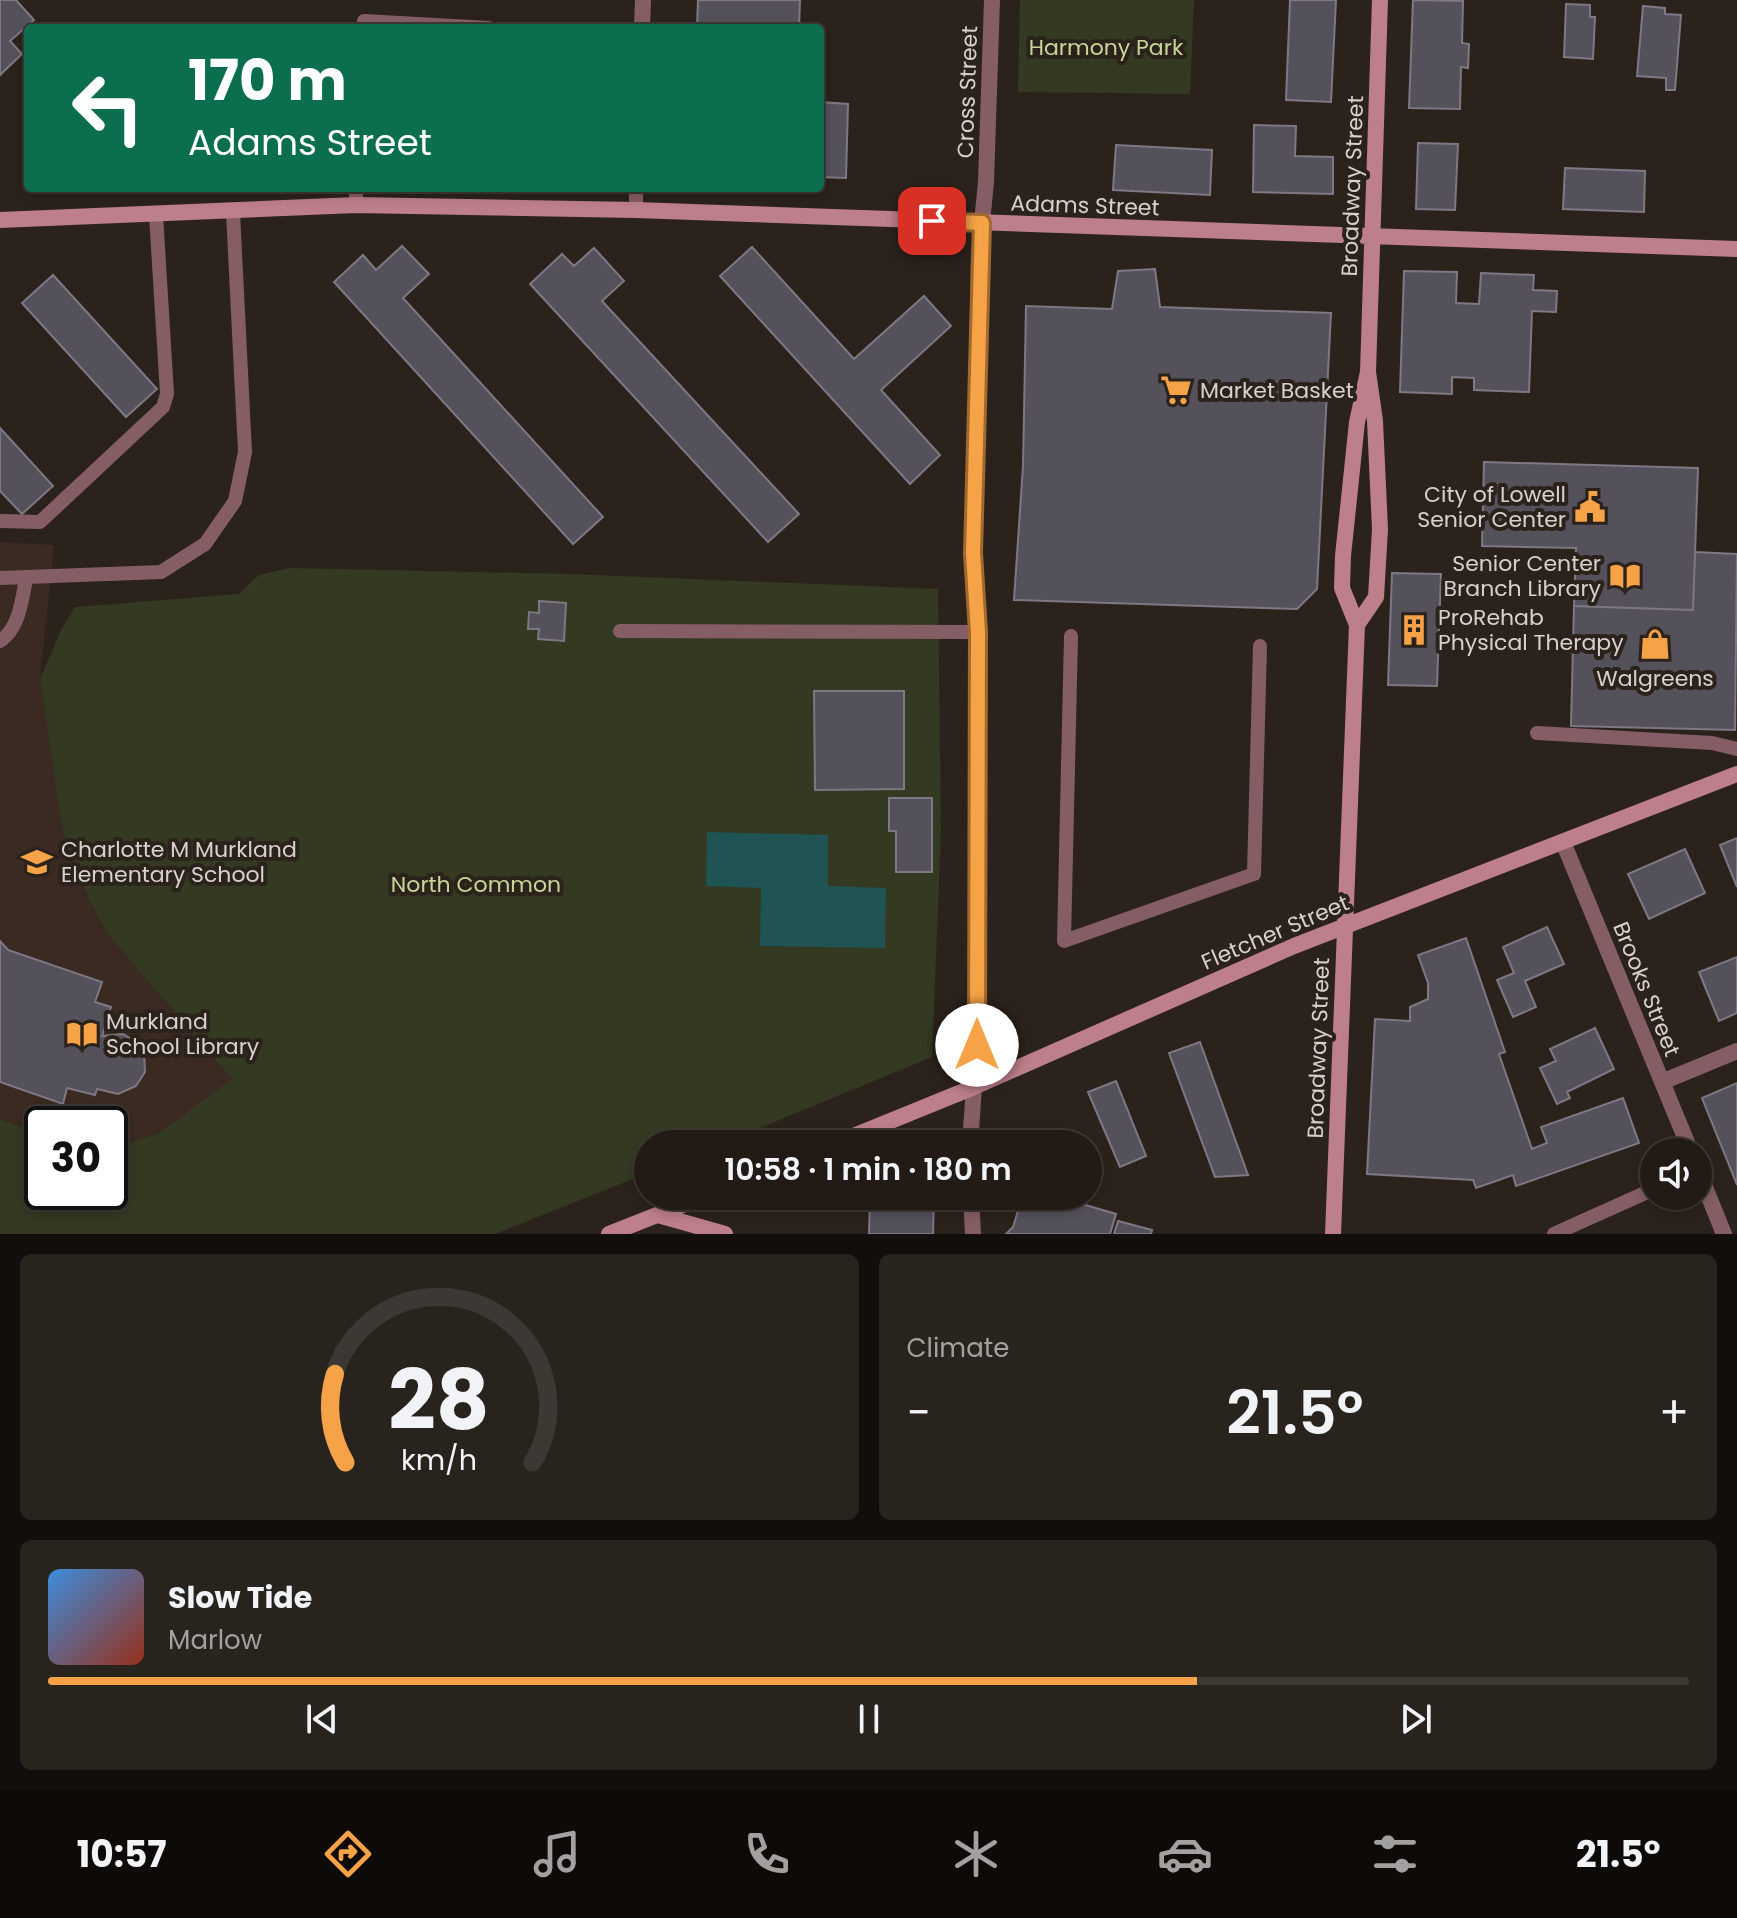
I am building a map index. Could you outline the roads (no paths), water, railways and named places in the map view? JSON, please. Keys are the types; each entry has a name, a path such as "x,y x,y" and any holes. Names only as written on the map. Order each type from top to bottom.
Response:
{"main road":[{"name":"Broadway Street","path":"1357,625 1376,597 1380,529 1375,421 1368,372 1380,0"},
{"name":"Adams Street","path":"0,220 233,213 356,197 636,210 1737,249"},
{"name":"Broadway Street","path":"1333,1234 1357,625 1342,588 1343,556 1357,422 1368,372"},
{"name":"Fletcher Street","path":"868,1130 1345,926 1737,774"},
{"path":"609,1234 670,1210"},
{"path":"658,1215 725,1234"}],"street":[{"path":"642,24 643,0"},
{"name":"Cross Street","path":"971,1130 977,1045 978,632 973,553 992,0"},
{"name":"Brooks Street","path":"1563,842 1685,1138"},
{"path":"1662,1082 1737,1051"},
{"path":"1712,1204 1724,1234"},
{"path":"972,1210 973,1234"}],"lane":[{"path":"364,24 364,21 418,24"},
{"path":"636,192 636,210"},
{"path":"0,578 161,572 205,544 235,501 245,452 233,213"},
{"path":"0,521 40,522 163,407 167,394 156,215"},
{"path":"0,641 7,636 20,608 26,579"},
{"path":"620,631 978,632"},
{"path":"1071,636 1064,941 1254,874 1260,646"},
{"path":"1537,733 1712,743 1737,749"},
{"path":"1554,1234 1640,1195"}],"water":[{"path":"707,832 828,835 828,886 886,888 885,948 760,946 761,888 706,886"}],"place":[{"name":"Market Basket","path":"1176,390"},
{"name":"City of Lowell Senior Center","path":"1590,507"},
{"name":"Senior Center Branch Library","path":"1625,576"},
{"name":"ProRehab Physical Therapy","path":"1414,630"},
{"name":"Walgreens","path":"1655,644"},
{"name":"Charlotte M Murkland Elementary School","path":"37,862"},
{"name":"Murkland School Library","path":"82,1034"}],"park label":[{"name":"Harmony Park","path":"1106,47"},
{"name":"North Common","path":"476,884"}]}
